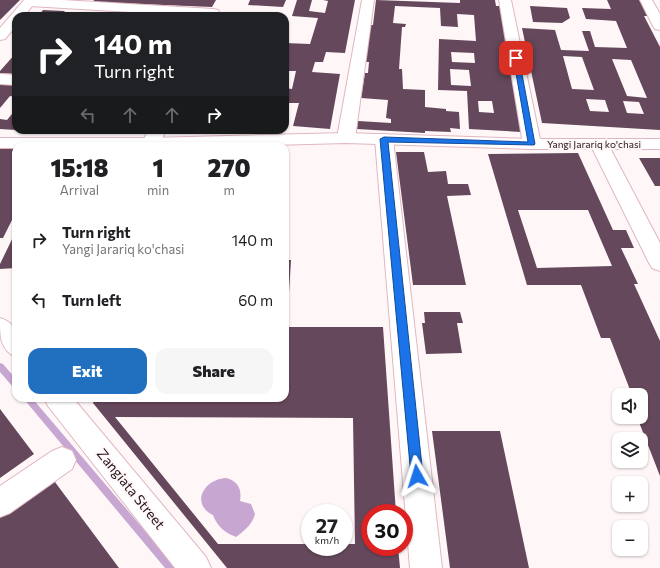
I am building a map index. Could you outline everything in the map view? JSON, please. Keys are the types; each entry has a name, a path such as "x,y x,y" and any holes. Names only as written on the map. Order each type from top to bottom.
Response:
{"street":[{"path":"213,12 220,0"},
{"path":"346,138 368,0"},
{"path":"505,0 532,144"},
{"path":"646,0 660,26"},
{"path":"21,12 30,1 184,12"},
{"path":"0,36 12,23"},
{"path":"0,79 12,80"},
{"name":"Yangi Jarariq ko'chasi","path":"51,142 346,138 532,144 660,144"},
{"path":"384,139 426,568"},
{"name":"Yangi Jarariq ko'chasi","path":"0,143 12,143"},
{"path":"599,144 660,263"},
{"path":"0,327 12,342"},
{"name":"Zangiata Street","path":"64,402 195,568"},
{"path":"0,504 62,460"}],"shaded area":[{"path":"226,478 236,483 240,489 240,501 251,504 255,514 250,524 236,537 219,526 213,515 202,505 201,499 206,487 218,479"}],"building":[{"path":"0,0 20,0 0,20"},
{"path":"94,0 216,0 212,7 93,2"},
{"path":"250,0 286,0 283,7 248,5"},
{"path":"297,0 312,0 309,11 325,13 328,1 323,0 355,0 345,53 326,52 323,62 315,62 312,72 340,74 330,129 293,126 299,103 289,103 289,89 292,89 296,71 289,71 289,43 310,44 318,18 292,16"},
{"path":"376,0 460,3 460,0 495,0 496,6 500,6 521,132 469,129 467,91 438,90 439,39 476,41 474,15 457,14 458,27 441,26 440,8 395,6 393,23 406,24 405,27 402,27 399,69 402,69 403,89 425,90 425,107 459,112 460,129 450,128 451,132 425,131 425,133 357,129 358,121 391,123 391,119 386,118 388,100 361,98 365,73 368,73 369,62 363,62 369,25 373,25","holes":["451,52 474,53 475,63 452,62","450,69 469,70 471,86 451,85","478,101 492,101 494,113 479,112"]},
{"path":"607,0 641,0 649,16 644,16 660,47 660,130 542,123 522,28 555,30 561,50 589,51 582,31 590,31 595,47 627,48 616,21 586,19 582,8 611,9","holes":["563,56 582,57 594,90 572,89","612,59 631,60 647,98 627,96","586,99 605,100 609,112 590,111","623,101 639,102 644,114 627,113"]},
{"path":"530,6 567,8 570,18 562,23 533,22"},
{"path":"43,10 65,11 64,12 41,12"},
{"path":"12,58 12,74 0,73 0,71"},
{"path":"0,84 12,85 12,96 10,96 0,108"},
{"path":"12,114 12,130 0,129 0,119 7,120"},
{"path":"0,149 12,149 12,220 3,238 0,238"},
{"path":"396,152 424,152 428,172 446,171 448,184 468,184 471,195 447,196 466,285 413,285"},
{"path":"578,153 613,230 626,230 634,248 621,248 638,284 634,284 660,341 660,476 648,445 648,432 643,432 640,424 648,424 648,388 629,388 610,338 601,338 581,285 527,285 488,154","holes":["518,210 588,210 612,266 537,268"]},
{"path":"639,158 660,158 660,186 655,186"},
{"path":"12,239 12,268 0,269 0,264"},
{"path":"289,260 291,260 289,292"},
{"path":"424,312 460,312 463,323 457,323 462,353 426,354 422,323 425,323"},
{"path":"289,327 383,327 395,504 361,504 361,556 399,556 400,568 227,568 93,402 289,402","holes":["115,417 353,418 355,544 353,544 353,556 301,556 301,544 218,544"]},
{"path":"0,409 34,454 0,478"},
{"path":"432,431 500,431 529,568 450,568"},
{"path":"52,478 119,568 0,568 0,515"}],"waterway":[{"path":"0,366 12,380"},
{"path":"30,402 171,568"}],"route":[{"path":"417,476 384,139 532,144 516,58"}]}
